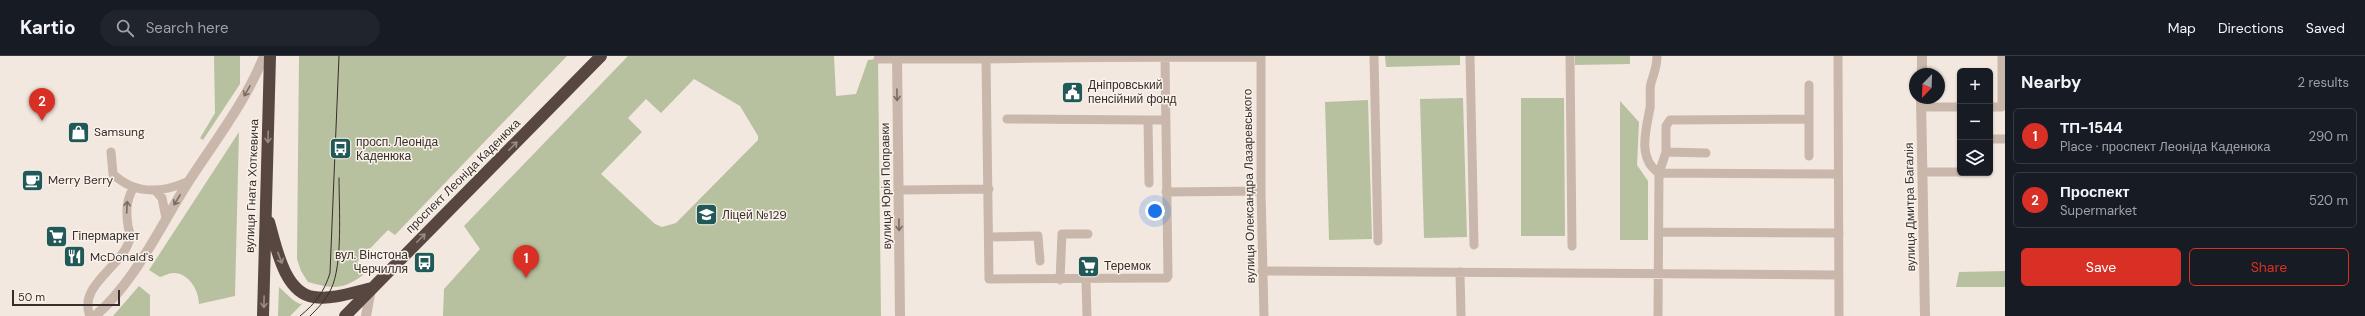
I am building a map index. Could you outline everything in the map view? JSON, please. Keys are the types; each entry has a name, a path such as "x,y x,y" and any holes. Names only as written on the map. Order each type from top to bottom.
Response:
{"highway":[{"name":"вулиця Гната Хоткевича","path":"263,316 270,56"},
{"name":"проспект Леоніда Каденюка","path":"345,316 601,56"},
{"path":"266,207 278,255 286,275 302,292 313,297 335,297 372,288"}],"street":[{"path":"95,316 106,306 127,280 242,100 264,56"},
{"path":"1922,56 1922,68"},
{"name":"вулиця Юрія Поправки","path":"896,58 900,316"},
{"name":"вулиця Дмитра Багалія","path":"1921,104 1924,316"},
{"path":"366,316 372,288"}],"lane":[{"path":"878,59 1262,56"},
{"name":"вулиця Олександра Лазаревського","path":"1262,56 1261,192 1264,316"},
{"path":"1374,56 1378,241"},
{"path":"1470,56 1474,245"},
{"path":"1570,56 1572,246"},
{"path":"1657,56 1657,68 1651,83 1650,106 1646,121 1645,156 1650,168 1659,173 1838,174"},
{"path":"1838,56 1839,316"},
{"path":"1993,107 2002,107 2002,56"},
{"path":"986,57 989,189 989,279 1086,280 1167,278 1164,57"},
{"path":"1809,85 1809,156"},
{"path":"1931,104 1957,107"},
{"path":"1007,119 1165,120"},
{"path":"1658,316 1659,173 1666,152 1666,126 1668,122 1673,119 1809,119"},
{"path":"1148,120 1149,183"},
{"path":"1993,139 2005,139"},
{"path":"111,152 113,174 123,183 133,188 156,191 172,189 189,181"},
{"path":"1666,152 1706,153"},
{"path":"1922,172 1957,172"},
{"path":"90,316 87,299 94,287 118,260 130,238 126,205 133,188"},
{"path":"899,190 989,189"},
{"path":"156,191 162,198 166,218"},
{"path":"1166,192 1261,192"},
{"path":"1659,232 1839,233"},
{"path":"1060,280 1062,234 1088,234"},
{"path":"989,237 1038,236 1040,261"},
{"path":"1262,271 1839,275"},
{"path":"1460,272 1461,316"},
{"path":"1086,280 1087,316"}],"green space":[{"path":"214,56 240,56 240,84 203,140 200,138 215,113"},
{"path":"299,56 567,56 395,235 388,230 357,262 363,275 343,286 331,287 308,282 301,271 297,259"},
{"name":"Ліцей №129","path":"628,56 834,56 836,96 856,94 868,60 878,59 881,316 443,316 444,289 480,249 464,226","holes":["694,79 740,106 758,136 758,140 676,223 662,227 655,224 601,174 642,132 628,118 646,99 661,113"]},
{"path":"1385,56 1460,56 1460,65 1386,67"},
{"path":"1575,56 1630,56 1630,64 1575,65"},
{"path":"1463,98 1467,237 1424,238 1420,99"},
{"path":"1521,98 1564,98 1565,236 1521,236"},
{"path":"1368,100 1372,239 1329,240 1325,102"},
{"path":"1620,101 1639,122 1637,165 1648,181 1648,240 1620,240"},
{"path":"239,132 235,296 199,304 195,288 183,275 178,273 170,273 160,277 149,270"},
{"path":"2005,271 2005,287 1956,287 1959,272"},
{"path":"139,286 150,295 150,316 113,316"},
{"path":"279,287 293,300 300,304 303,303 290,316 278,316"}],"tram line":[{"path":"300,316 319,297 330,273 339,56"},
{"path":"310,316 327,297 335,279 340,235 339,178"}],"place":[{"name":"Дніпровський пенсійний фонд","path":"1073,92"},
{"name":"Проспект","path":"42,121"},
{"name":"Samsung","path":"78,132"},
{"name":"просп. Леоніда Каденюка","path":"341,149"},
{"name":"Merry Berry","path":"32,180"},
{"name":"Ліцей №129","path":"707,215"},
{"name":"Гіпермаркет","path":"57,236"},
{"name":"McDonald's","path":"75,257"},
{"name":"вул. Вінстона Черчилля","path":"424,262"},
{"name":"Теремок","path":"1088,266"},
{"name":"ТП-1544","path":"526,278"}]}
